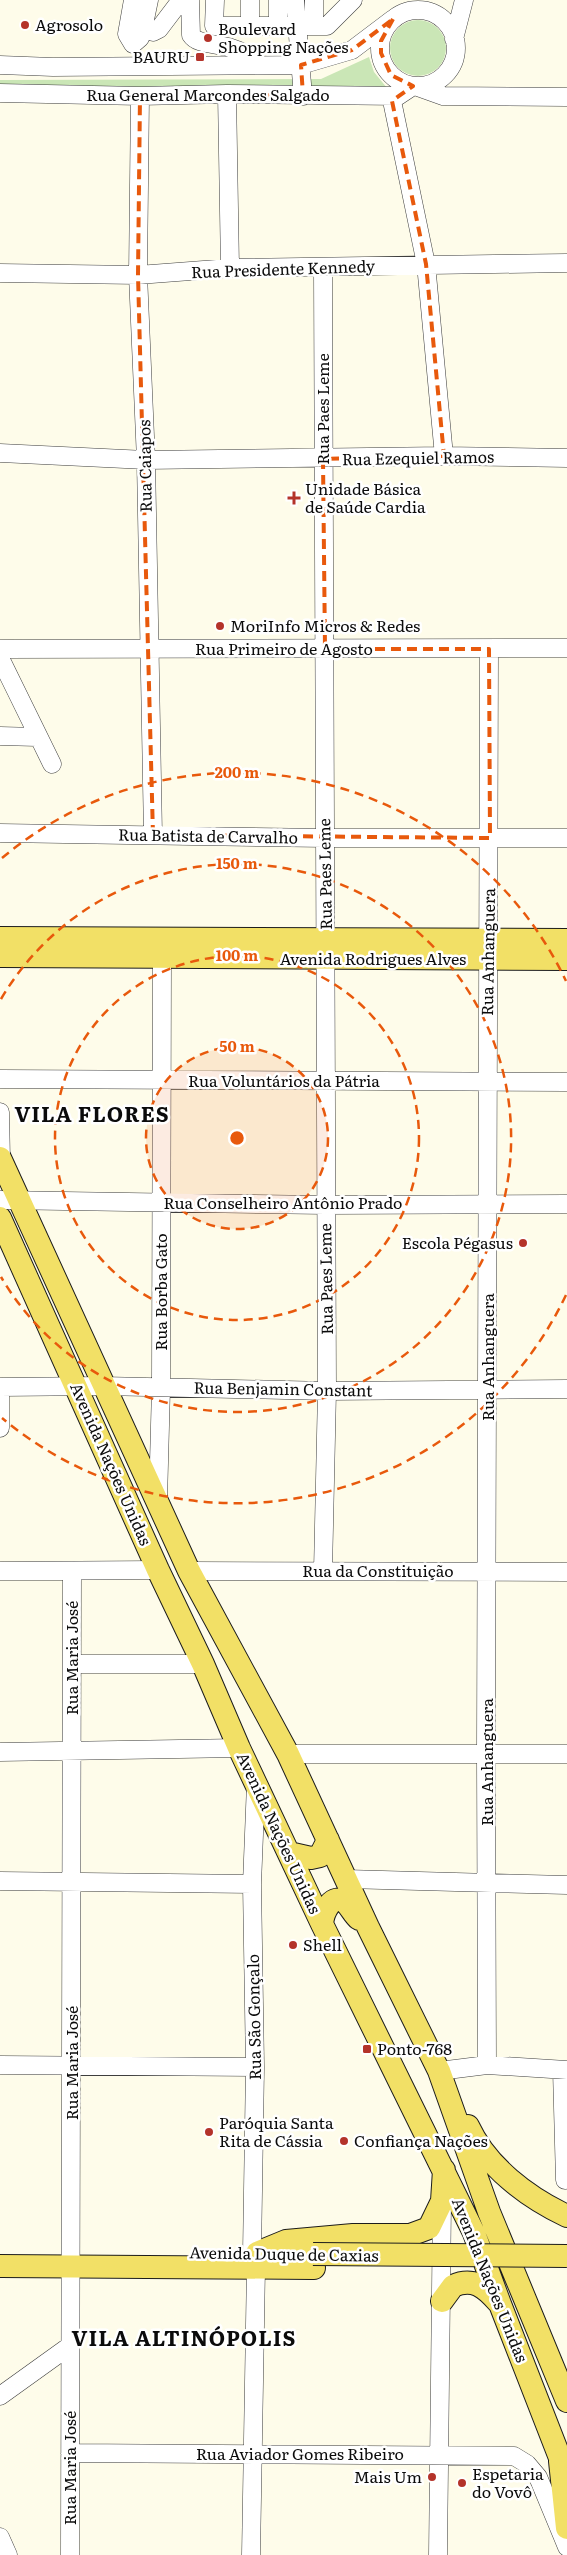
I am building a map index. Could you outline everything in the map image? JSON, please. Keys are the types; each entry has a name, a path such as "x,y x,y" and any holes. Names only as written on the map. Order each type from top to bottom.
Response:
{"main road":[{"name":"Avenida Rodrigues Alves","path":"0,938 326,950 488,950 567,959"},
{"name":"Avenida Rodrigues Alves","path":"488,950 567,940"},
{"name":"Avenida Rodrigues Alves","path":"0,956 162,958 326,950"},
{"name":"Avenida Nações Unidas","path":"1,1160 10,1201 103,1386 189,1571 288,1754 368,1927 439,2070 489,2212 567,2401"},
{"name":"Avenida Nações Unidas","path":"0,1218 158,1570 203,1664 239,1748 322,1924 474,2233 564,2467 567,2528"},
{"path":"289,1853 311,1858 320,1856 328,1840"},
{"path":"322,1924 324,1912 328,1904 336,1900 346,1902 354,1914 368,1927"},
{"path":"452,2107 466,2124 474,2140 495,2165 521,2188 548,2207 567,2216"},
{"path":"255,2258 286,2241 353,2235 410,2236 429,2228 442,2201 444,2169"},
{"name":"Avenida Duque de Caxias","path":"0,2252 71,2259"},
{"name":"Avenida Duque de Caxias","path":"314,2261 567,2256"},
{"name":"Avenida Duque de Caxias","path":"0,2266 71,2259 255,2258 567,2268"},
{"path":"442,2301 453,2286 471,2282 485,2287 500,2304"}],"street":[{"path":"133,0 127,34 133,44"},
{"path":"132,66 133,44 140,0"},
{"path":"133,44 140,38 148,0"},
{"path":"157,0 156,6 164,13 176,6"},
{"path":"190,0 191,35 194,40 200,43 221,44 234,48 249,57 249,66"},
{"path":"215,0 214,26 327,26 347,3"},
{"path":"250,0 250,26"},
{"path":"278,0 278,26"},
{"path":"295,0 306,26"},
{"path":"303,96 301,65 306,26 314,0"},
{"path":"410,0 385,29 381,41 381,53 391,75 401,82 443,96 567,97"},
{"path":"454,39 464,0"},
{"path":"143,29 153,32 159,30 176,6"},
{"name":"Rua General Marcondes Salgado","path":"0,65 53,68 301,65 352,50 396,17 418,9 438,15 451,30 454,39 454,59 443,76 424,85 413,86 398,96 227,94 140,96 0,93"},
{"path":"227,94 230,268"},
{"name":"Rua Caiapos","path":"140,96 138,275 146,460 148,649 153,835"},
{"path":"391,96 426,264 444,456"},
{"name":"Rua Presidente Kennedy","path":"0,273 138,275 230,268 323,268 567,262"},
{"name":"Rua Paes Leme","path":"323,268 327,1390 323,1571"},
{"name":"Rua Ezequiel Ramos","path":"0,453 146,460 444,456 567,458"},
{"name":"Rua Primeiro de Agosto","path":"0,649 325,650 567,648"},
{"name":"Rua Anhanguera","path":"488,2065 486,1754 489,1204 487,1081 490,838 489,649"},
{"path":"0,658 37,737 52,764"},
{"path":"0,736 37,737"},
{"name":"Rua Batista de Carvalho","path":"0,833 325,838 567,838"},
{"name":"Rua Borba Gato","path":"158,1506 161,1388 162,958"},
{"name":"Rua Voluntários da Pátria","path":"0,1080 567,1082"},
{"path":"0,1112 1,1160"},
{"name":"Rua Conselheiro Antônio Prado","path":"10,1201 325,1205 567,1204"},
{"name":"Rua Benjamin Constant","path":"0,1387 103,1386 327,1390 567,1389"},
{"path":"0,1387 0,1428"},
{"path":"0,1571 158,1570"},
{"name":"Rua da Constituição","path":"189,1571 567,1572"},
{"name":"Rua Maria José","path":"70,2555 72,1572"},
{"path":"73,1664 203,1664"},
{"path":"0,1752 239,1748"},
{"path":"288,1754 567,1754"},
{"name":"Rua São Gonçalo","path":"251,2555 255,2258 255,2067 252,1884 256,1781"},
{"path":"346,1879 567,1885"},
{"path":"0,1881 252,1884"},
{"path":"0,2065 255,2067"},
{"path":"439,2070 488,2065 565,2070 565,2180"},
{"path":"438,2555 442,2201"},
{"path":"0,2396 71,2344"},
{"name":"Rua Aviador Gomes Ribeiro","path":"70,2453 514,2456 527,2464 538,2477 567,2547"},
{"path":"0,2536 8,2555"}],"highlighted area":[{"path":"393,19 381,41 381,53 391,75 413,86 392,101 426,264 444,456 323,459 325,649 489,649 490,838 153,835 138,275 140,96 303,95 301,65 352,50"}],"green space":[{"path":"412,20 424,20 434,24 442,32 446,48 442,64 434,72 424,76 412,76 402,72 394,64 390,54 390,42 394,32 402,24"},
{"path":"369,57 374,72 387,88 0,87 0,80 321,79"}],"place":[{"name":"Agrosolo","path":"25,25"},
{"name":"Boulevard Shopping Nações","path":"208,38"},
{"name":"BAURU","path":"200,57"},
{"name":"Unidade Básica de Saúde Cardia","path":"294,498"},
{"name":"MoriInfo Micros & Redes","path":"220,626"},
{"name":"Escola Pégasus","path":"523,1243"},
{"name":"Shell","path":"293,1945"},
{"name":"Ponto-768","path":"367,2049"},
{"name":"Paróquia Santa Rita de Cássia","path":"209,2132"},
{"name":"Confiança Nações","path":"344,2141"},
{"name":"Mais Um","path":"432,2477"},
{"name":"Espetaria do Vovô","path":"462,2483"}],"district":[{"name":"VILA FLORES","path":"92,1115"},
{"name":"VILA ALTINÓPOLIS","path":"184,2339"}]}
